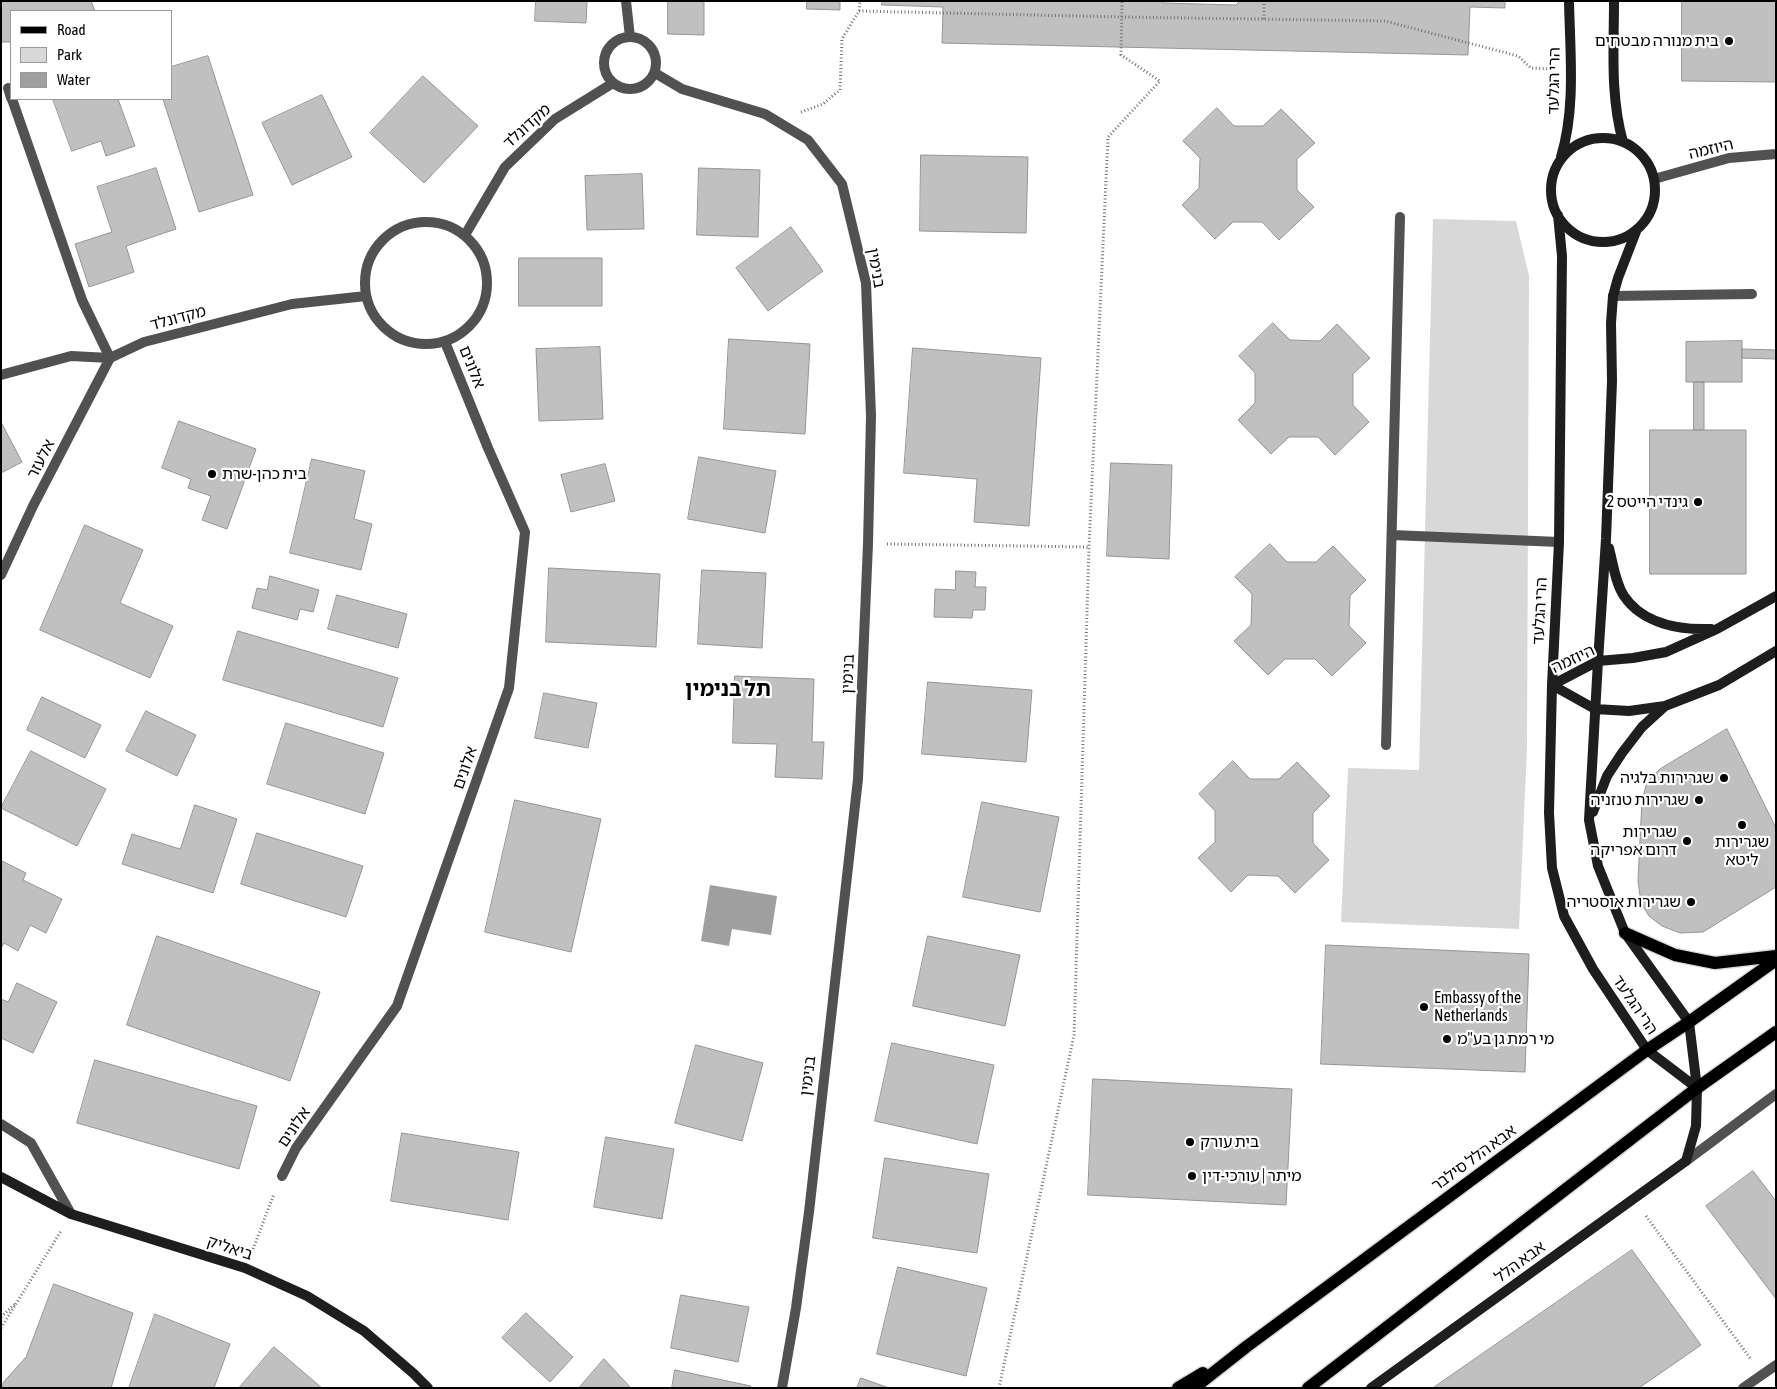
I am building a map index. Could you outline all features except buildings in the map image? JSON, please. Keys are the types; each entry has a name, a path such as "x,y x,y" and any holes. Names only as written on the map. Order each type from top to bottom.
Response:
{"main road":[{"path":"1625,933 1675,955 1715,963 1776,956"},
{"name":"אבא הלל סילבר","path":"1194,1388 1246,1347 1648,1050 1776,960"},
{"path":"1308,1388 1698,1088 1776,1032"},
{"path":"1178,1388 1246,1347"}],"street":[{"name":"הרי הגלעד","path":"1559,161 1568,125 1570,70 1569,1"},
{"path":"1614,1 1614,102 1622,142"},
{"path":"627,2 630,37"},
{"path":"621,38 639,38 646,42 656,56 657,65 655,73 644,86 636,89 620,88 607,76 604,58 607,50 621,38"},
{"name":"בנימין","path":"655,73 682,89 765,114 808,140 842,184 866,283 871,416 868,544 858,779 809,1212 796,1308 782,1388"},
{"name":"מקדונלד","path":"465,235 505,167 555,119 613,83"},
{"path":"12,100 82,300 110,358"},
{"path":"1595,138 1609,138 1622,142 1637,150 1648,163 1654,179 1655,193 1652,206 1646,219 1637,229 1624,237 1609,241 1594,241 1580,236 1567,227 1558,215 1552,202 1553,174 1559,161 1569,150 1581,142 1595,138"},
{"name":"היוזמה","path":"1654,179 1729,158 1776,154"},
{"name":"הרי הגלעד","path":"1558,215 1562,256 1559,542 1552,685 1549,813 1552,868 1564,916 1593,969 1648,1050 1698,1088"},
{"path":"1386,745 1400,217"},
{"path":"425,222 446,225 465,235 478,250 486,266 488,285 485,304 476,321 462,334 446,342 425,345 405,341 387,330 373,315 366,296 365,274 372,254 386,237 404,226 425,222"},
{"name":"הרי הגלעד","path":"1637,229 1613,296 1606,539 1589,820 1598,866 1625,933 1689,1022 1698,1088"},
{"path":"1613,296 1752,294"},
{"name":"מקדונלד","path":"1,375 71,356 110,358 144,342 283,306 366,296"},
{"name":"אלונים","path":"282,1176 296,1148 397,1006 509,688 525,532 488,448 446,342"},
{"name":"אלעזר","path":"1,575 33,506 110,358"},
{"path":"1392,535 1559,542"},
{"path":"1606,539 1618,582 1624,595 1634,608 1651,620 1676,627 1697,630 1717,629"},
{"name":"היוזמה","path":"1552,685 1598,660 1632,658 1666,652 1717,629 1776,596"},
{"name":"היוזמה","path":"1552,685 1595,709 1629,711 1665,706 1718,685 1774,655"},
{"path":"1589,820 1607,776 1622,753 1642,727 1665,706"},
{"path":"1686,1161 1696,1126 1698,1088"},
{"name":"אבא הלל","path":"1371,1388 1634,1199 1776,1094"},
{"path":"1,1124 31,1143 71,1214"},
{"name":"ביאליק","path":"1,1177 71,1214 245,1268 307,1296 364,1331 428,1388"},
{"path":"1743,1388 1776,1365"}],"path":[{"path":"787,127 802,110 822,104 840,90 842,39 860,11 860,1"},
{"path":"999,1388 1074,1035 1089,547 1108,137 1160,81 1121,55 1122,1"},
{"path":"1264,1 1264,19"},
{"path":"860,11 1385,21 1518,56 1531,68 1570,70"},
{"path":"868,544 1089,547"},
{"path":"245,1268 282,1176"},
{"path":"1634,1199 1762,1374"},
{"path":"1,1328 71,1214"},
{"path":"1,1317 18,1300"}],"green space":[{"path":"1433,219 1516,221 1529,276 1527,747 1519,929 1341,922 1348,768 1419,770"}],"water":[{"path":"710,885 777,896 771,935 732,929 729,946 701,941"}],"place":[{"name":"בית מנורה מבטחים","path":"1729,41"},
{"name":"בית כהן-שרת","path":"212,474"},
{"name":"גינדי הייטס 2","path":"1698,502"},
{"name":"שגרירות בלגיה","path":"1724,778"},
{"name":"שגרירות טנזניה","path":"1699,800"},
{"name":"שגרירות ליטא","path":"1742,825"},
{"name":"שגרירות דרום אפריקה","path":"1687,841"},
{"name":"שגרירות אוסטריה","path":"1691,902"},
{"name":"Embassy of the Netherlands","path":"1424,1007"},
{"name":"מי רמת גן בע\"מ","path":"1447,1039"},
{"name":"בית עורק","path":"1190,1142"},
{"name":"מיתר | עורכי-דין","path":"1192,1176"}],"district":[{"name":"תל בנימין","path":"728,689"}]}
